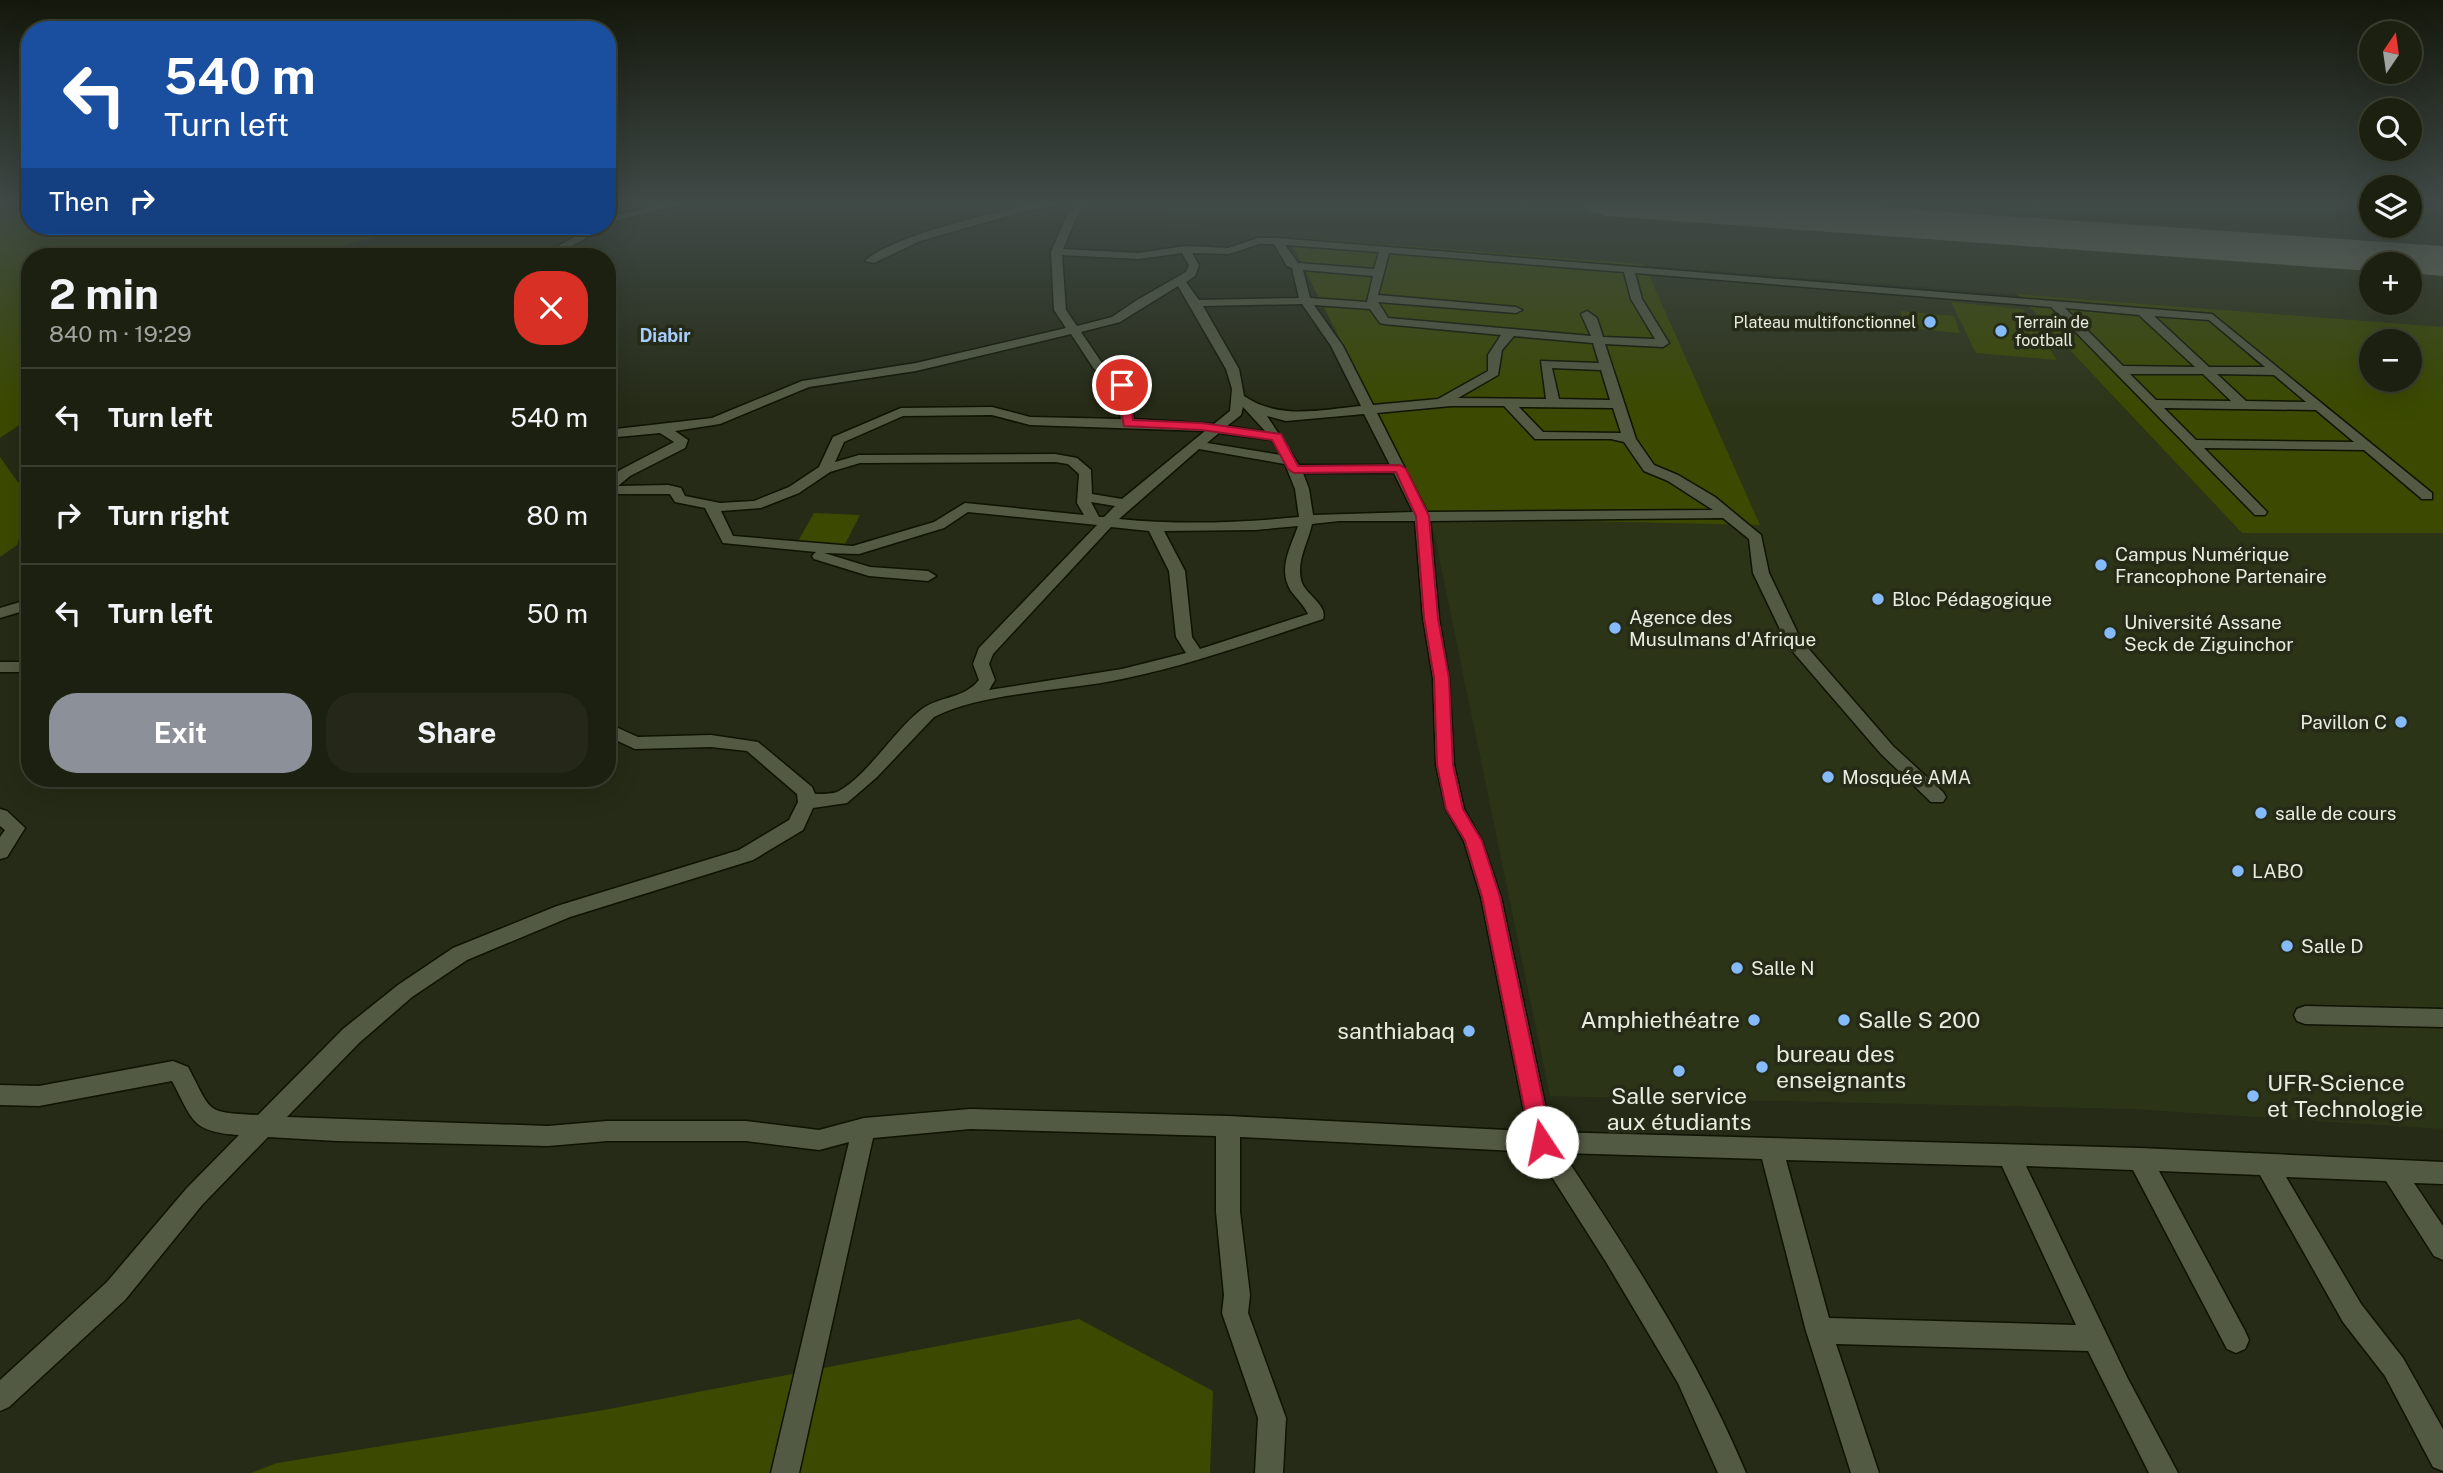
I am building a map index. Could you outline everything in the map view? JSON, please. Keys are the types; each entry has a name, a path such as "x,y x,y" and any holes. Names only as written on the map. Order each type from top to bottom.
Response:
{"street":[{"path":"1057,271 1060,310 1065,320 1077,331 1098,366 1122,385 1128,423"},
{"path":"616,433 716,421 806,384 916,367 987,348 1077,331 1123,317 1141,302 1192,271"},
{"path":"1298,271 1306,301 1337,346 1422,516 1431,618 1441,678 1445,765 1455,809 1473,841 1491,897 1542,1142 1615,1254 1687,1374 1732,1473"},
{"path":"1347,271 1381,274"},
{"path":"1382,271 1373,302 1384,321 1596,340 1663,343 1634,295 1629,271"},
{"path":"1626,271 2212,317 2427,496"},
{"path":"969,699 986,680 981,664 985,652 1101,520 1125,504 1234,414 1239,398 1232,362 1209,328 1198,303 1178,281"},
{"path":"1198,303 1373,302 1516,310"},
{"path":"2054,304 2260,512"},
{"path":"2142,311 2243,405"},
{"path":"1587,314 1591,318 1629,439 1649,468 1710,500 1756,538 1761,573 1794,642 1887,750 1937,797"},
{"path":"1441,403 1494,372 1491,365 1501,339 1511,333"},
{"path":"1553,402 1545,364 1605,367"},
{"path":"2120,370 2276,371"},
{"path":"1239,398 1257,410 1276,416 1370,411 1441,403 1616,404"},
{"path":"1508,403 1540,436 1611,435 1629,439"},
{"path":"2154,404 2318,406"},
{"path":"807,802 841,799 871,773 928,713 938,707 969,699 1122,674 1196,656 1317,616 1297,589 1292,574 1294,552 1307,520 1307,502 1292,465 1257,410"},
{"path":"825,469 838,440 901,412 992,411 1030,421 1128,423 1274,433 1295,416"},
{"path":"616,481 625,473 680,445 681,440 662,429"},
{"path":"2194,444 2367,446"},
{"path":"1197,445 1292,465 1400,469"},
{"path":"616,489 673,490 680,499 711,506 743,507 770,502 801,486 825,469 859,459 1065,459 1086,473 1085,506 1101,520"},
{"path":"1084,498 1125,504"},
{"path":"711,506 725,539 821,557 869,571 928,576"},
{"path":"746,543 853,551 939,525 965,507 1154,527 1255,526 1307,520 1422,516 1725,514"},
{"path":"1154,527 1177,571 1184,638 1196,656"},
{"path":"0,613 21,607"},
{"path":"0,667 21,667"},
{"path":"0,1398 116,1291 194,1197 374,1015 460,954 564,911 746,855 796,825 807,802 806,792 752,746 703,741 635,743 616,734"},
{"path":"0,816 16,828 0,852"},
{"path":"2305,1015 2443,1018"},
{"path":"0,1096 39,1096 173,1070 180,1074 202,1116 208,1120 265,1127 548,1136 607,1131 746,1130 819,1140 864,1128 970,1119 1228,1126 1542,1142 2140,1159 2443,1172"},
{"path":"1228,1126 1228,1212 1237,1295 1235,1313 1249,1346 1272,1418 1269,1473"},
{"path":"785,1473 864,1128"},
{"path":"1771,1147 1819,1331 1865,1473"},
{"path":"2009,1156 2095,1338 2164,1473"},
{"path":"2140,1159 2236,1340"},
{"path":"2266,1164 2352,1313 2395,1367 2443,1457"},
{"path":"2392,1170 2443,1248"},
{"path":"1819,1331 2095,1338"}],"shaded area":[{"path":"1713,271 2359,271 2359,315 2422,315 2422,271 2443,271 2443,327"},
{"name":"Université Assane Seck de Ziguinchor","path":"1647,274 2027,305 2242,533 2443,533 2443,1129 2131,1109 1550,1096 1431,518 1760,525"}],"green space":[{"path":"0,271 21,271 21,424 0,438"},
{"path":"1305,271 1647,271 1760,525 1431,518"},
{"path":"2017,294 2443,327 2443,533 2242,533"},
{"name":"Terrain de football","path":"1951,302 2023,309 2057,360 1976,353"},
{"name":"Plateau multifonctionnel","path":"1900,311 1954,316 1960,333 1906,328"},
{"path":"0,457 21,486 21,531 17,545 0,557"},
{"path":"814,513 860,515 843,548 796,545"},
{"path":"1079,1319 1213,1391 1210,1473 251,1473 277,1463 604,1410"}],"place":[{"name":"Plateau multifonctionnel","path":"1930,322"},
{"name":"Terrain de football","path":"2001,331"},
{"name":"Campus Numérique Francophone Partenaire","path":"2101,565"},
{"name":"Bloc Pédagogique","path":"1878,599"},
{"name":"Agence des Musulmans d'Afrique","path":"1615,628"},
{"name":"Université Assane Seck de Ziguinchor","path":"2110,633"},
{"name":"Pavillon C","path":"2401,722"},
{"name":"Mosquée AMA","path":"1828,777"},
{"name":"salle de cours","path":"2261,813"},
{"name":"LABO","path":"2238,871"},
{"name":"Salle D","path":"2287,946"},
{"name":"Salle N","path":"1737,968"},
{"name":"Amphiethéatre","path":"1754,1020"},
{"name":"Salle S 200","path":"1844,1020"},
{"name":"santhiabaq","path":"1469,1031"},
{"name":"bureau des enseignants","path":"1762,1067"},
{"name":"Salle service aux étudiants","path":"1679,1071"},
{"name":"UFR-Science et Technologie","path":"2253,1096"}],"district":[{"name":"Diabir","path":"665,336"}],"route":[{"path":"1122,385 1128,423 1202,426 1276,437 1294,469 1400,469 1422,516 1431,618 1440,664 1445,765 1455,809 1473,841 1491,897 1542,1142"}]}
